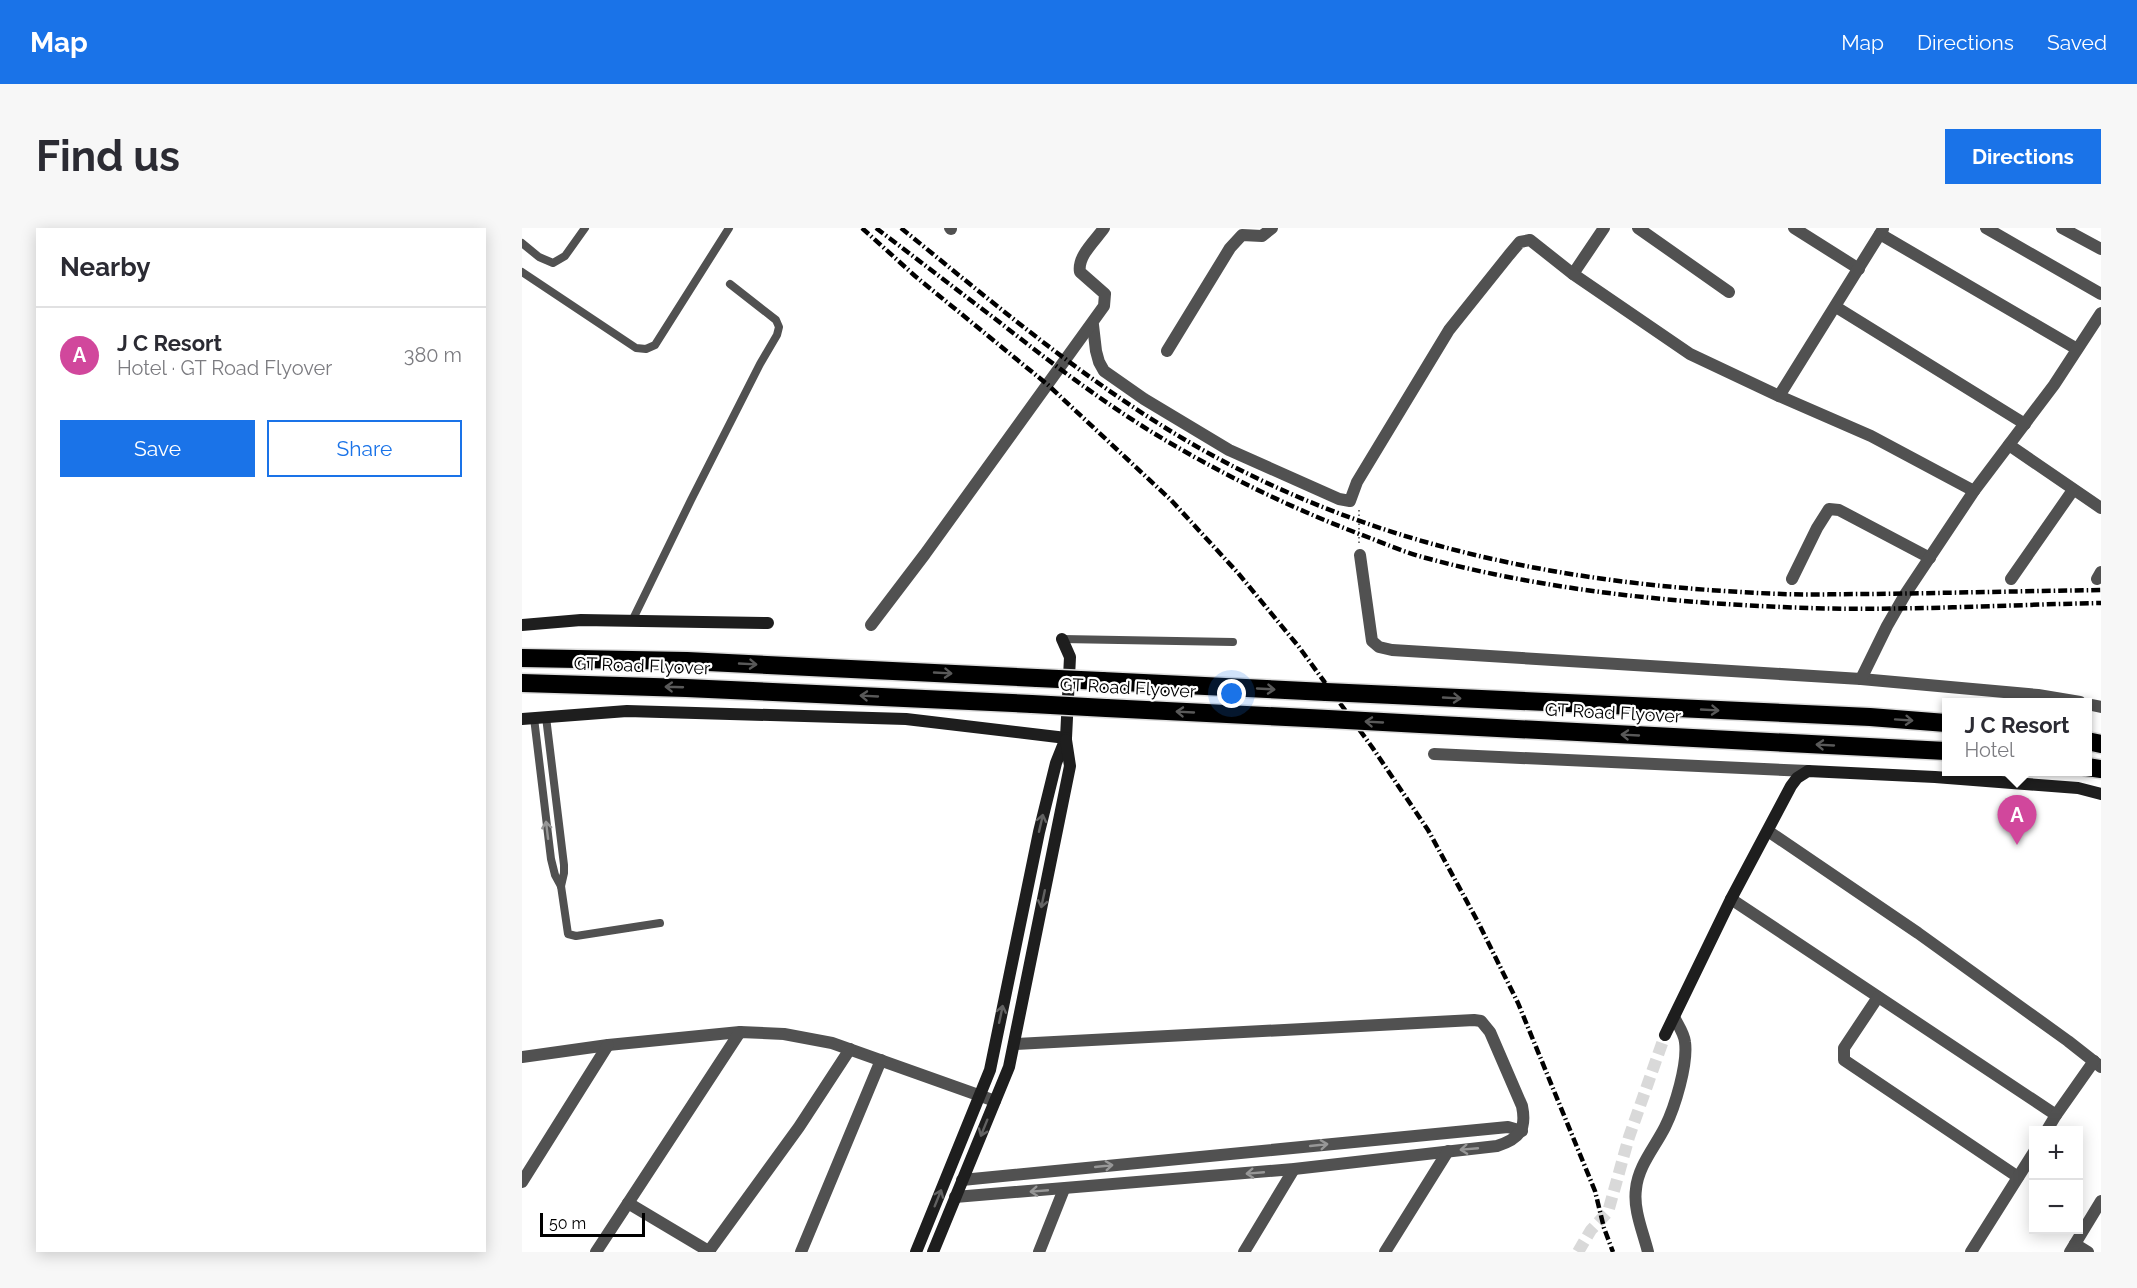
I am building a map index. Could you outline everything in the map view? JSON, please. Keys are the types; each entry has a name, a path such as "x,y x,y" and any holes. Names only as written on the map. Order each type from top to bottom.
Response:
{"highway":[{"name":"GT Road Flyover","path":"522,658 687,661 1870,717 1942,723"},
{"name":"GT Road Flyover","path":"522,683 1032,704 1942,751"}],"street":[{"path":"871,625 1093,325 1104,306 1105,294 1080,272 1079,268 1083,257 1104,228"},
{"path":"1167,351 1230,248 1242,235 1262,236 1272,228"},
{"path":"1573,274 1604,228"},
{"path":"1638,228 1729,292"},
{"path":"1794,228 1859,269"},
{"path":"1986,228 2101,294"},
{"path":"2062,228 2101,249"},
{"path":"1779,396 1882,231 2078,350"},
{"path":"1093,325 1096,351 1104,370 1144,399 1228,450 1339,499 1350,501 1357,482 1449,330 1520,242 1528,240 1573,274 1690,354 1871,436 1974,491"},
{"path":"1836,307 2025,424"},
{"path":"1861,679 1887,626 1930,558 1974,491 2078,350 2101,313"},
{"path":"2009,445 2101,508"},
{"path":"2011,579 2073,490"},
{"path":"1792,579 1829,509 1839,510 1930,558"},
{"path":"1360,555 1372,641 1379,647 1861,679 2038,694 2059,698"},
{"path":"522,625 581,620 768,624"},
{"path":"933,1252 1009,1067 1014,1044 1070,766 1066,738 1070,657 1062,639"},
{"path":"534,718 627,711 906,719 1066,738"},
{"path":"916,1252 990,1070 1039,832 1056,763 1066,738"},
{"path":"1434,754 1947,777 2078,788 2101,794"},
{"path":"1665,1035 1731,898 1791,786 1797,778 1808,771"},
{"path":"1768,831 1928,940 2098,1064 2056,1115 2050,1126"},
{"path":"1731,898 2056,1115"},
{"path":"1878,997 1845,1048 1842,1056 1844,1060 2018,1177"},
{"path":"1648,1252 1636,1206 1635,1190 1643,1165 1674,1107 1680,1082 1685,1042 1674,1017"},
{"path":"955,1197 1294,1169 1497,1146 1511,1142 1522,1131 1524,1114 1522,1106 1490,1032 1481,1022 1474,1020 1014,1044"},
{"path":"522,1057 608,1045 740,1032 784,1034 832,1043 995,1101"},
{"path":"596,1252 740,1032"},
{"path":"523,1178 608,1045"},
{"path":"628,1203 709,1252 799,1127 849,1049"},
{"path":"801,1252 881,1060"},
{"path":"962,1180 1508,1127 1522,1131"},
{"path":"1385,1252 1448,1151"},
{"path":"1971,1252 2029,1160"},
{"path":"1244,1252 1294,1169"},
{"path":"1038,1252 1064,1189"},
{"path":"2088,1252 2072,1248 2101,1201"}],"lane":[{"path":"522,243 539,257 553,263 565,255 585,228"},
{"path":"522,272 636,348 646,349 655,345 729,228"},
{"path":"632,621 691,500 777,335 779,327 776,320 730,284"},
{"path":"1062,639 1233,642"},
{"path":"534,718 564,865 561,886 567,930 571,936 660,923"},
{"path":"534,718 551,859 555,875 561,886"}],"path":[{"path":"1350,501 1357,506 1359,511 1360,555"}],"tunnel":[{"path":"1578,1252 1591,1230 1608,1212 1629,1137 1665,1035"}],"railway":[{"path":"862,228 915,276 1048,385 1171,500 1238,573 1299,647 1372,747 1428,830 1478,922 1518,1003 1595,1191 1604,1228 1613,1252"},
{"path":"876,228 1063,371 1154,433 1200,460 1272,497 1419,556 1469,569 1558,586 1692,602 1862,609 2101,603"},
{"path":"901,228 1070,362 1140,412 1177,435 1248,474 1320,506 1394,532 1469,554 1546,570 1623,582 1702,589 1782,594 2101,590"}],"place":[{"name":"J C Resort","path":"2017,845"}]}
